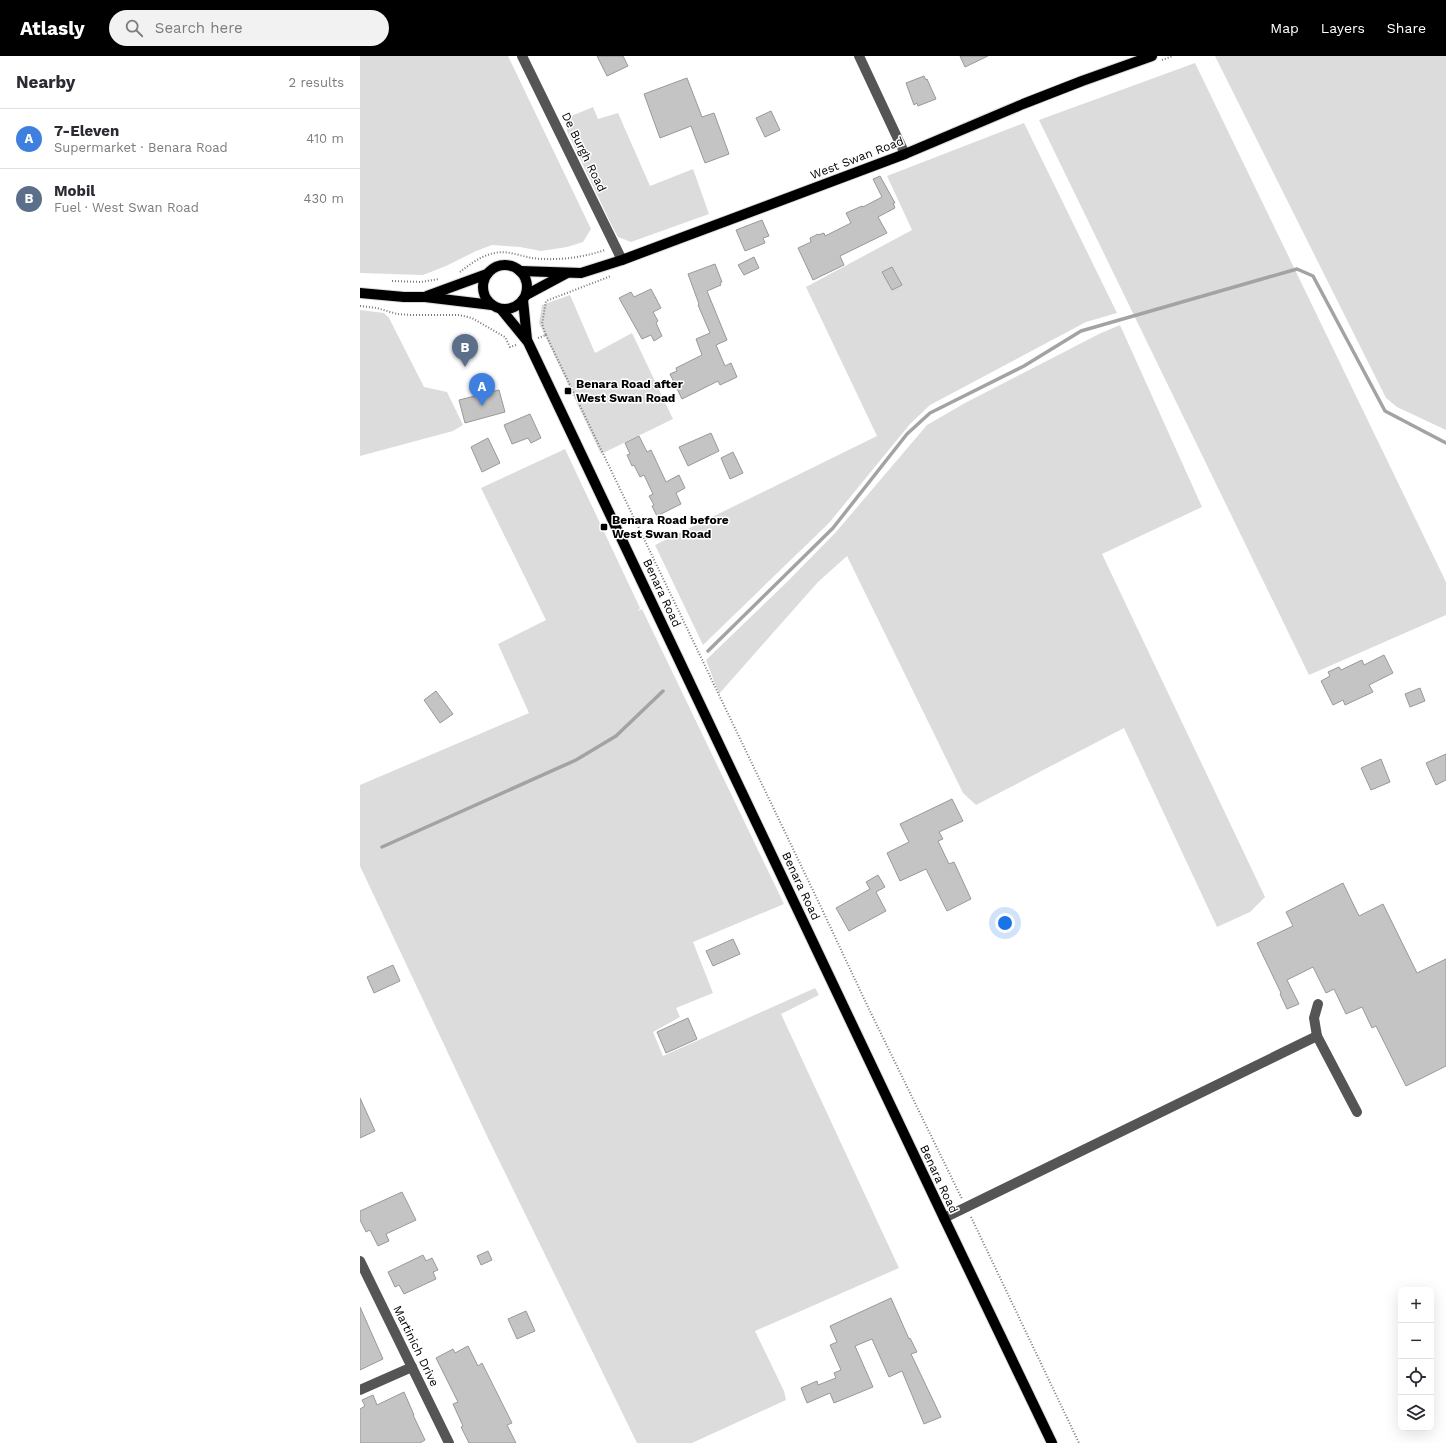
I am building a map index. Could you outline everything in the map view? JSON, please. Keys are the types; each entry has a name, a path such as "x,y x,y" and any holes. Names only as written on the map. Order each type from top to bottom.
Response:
{"main road":[{"name":"West Swan Road","path":"520,271 567,274 581,273 622,260 905,154 1023,104 1152,56"},
{"path":"360,293 404,297 425,297 496,307 512,308 518,305 524,298 527,288 526,281 520,271 512,266 505,265 495,267 488,274 484,283 484,293 487,300 496,307"},
{"path":"425,297 488,274"},
{"name":"West Swan Road","path":"524,298 567,274"},
{"name":"Benara Road","path":"524,298 527,340"},
{"name":"Benara Road","path":"496,307 527,340 1052,1443"}],"street":[{"name":"De Burgh Road","path":"522,56 622,260"},
{"path":"859,56 905,154"},
{"path":"1318,1004 1314,1018 1317,1036 1357,1112"},
{"path":"944,1218 1317,1036"},
{"name":"Martinich Drive","path":"360,1261 449,1443"},
{"path":"360,1390 412,1367"}],"path":[{"path":"457,273 477,261 496,253 507,253 533,258 561,259 591,255 616,247"},
{"path":"546,335 1079,1443"}],"shaded area":[{"path":"360,56 508,56 591,229 583,242 567,247 541,251 520,247 492,245 423,275 360,273"},
{"path":"1215,56 1446,56 1446,430 1397,407 1386,398"},
{"path":"1195,63 1446,582 1446,615 1309,675 1039,120"},
{"path":"593,107 598,119 618,113 650,186 693,169 709,214 631,242 618,237 567,131 569,117"},
{"path":"1024,123 1117,313 1086,322 930,405 910,424 829,523 703,645 655,545 877,436 806,287 912,230 887,176"},
{"path":"570,295 595,353 632,333 673,419 601,454 539,323 542,305"},
{"path":"360,310 384,313 389,318 424,387 447,392 463,425 453,431 360,456"},
{"path":"1120,325 1202,507 1102,554 1265,897 1250,912 1217,927 1124,728 976,805 963,793 847,556 818,582 719,694 706,660 787,582 836,532 927,425 965,403 1099,334"},
{"path":"565,449 640,608 638,611 642,609 784,904 693,942 713,993 676,1008 680,1017 653,1032 663,1056 815,988 819,995 781,1014 899,1268 755,1331 784,1391 786,1400 692,1443 637,1443 487,1136 360,866 360,785 529,713 498,644 546,620 481,488"}],"building":[{"path":"597,56 623,56 628,66 607,76"},
{"path":"960,56 988,56 965,67"},
{"path":"924,76 926,80 927,79 936,99 918,106 917,103 914,105 906,83"},
{"path":"687,78 702,117 714,113 729,154 705,163 691,126 660,138 644,94"},
{"path":"771,111 780,130 765,137 756,118"},
{"path":"880,176 895,203 893,203 895,208 878,217 887,233 840,256 844,265 813,280 798,248 811,242 810,238 818,234 824,233 825,236 851,223 846,213 862,206 863,207 882,197 873,179"},
{"path":"762,220 769,236 763,238 765,243 745,251 736,230"},
{"path":"754,257 759,268 744,275 738,265"},
{"path":"715,264 722,282 720,283 721,285 707,291 727,340 716,345 725,366 731,363 737,377 720,385 718,381 682,399 670,374 677,371 676,368 702,355 696,339 710,333 698,305 699,304 688,274"},
{"path":"892,267 902,285 892,290 882,272"},
{"path":"651,289 661,308 653,312 658,321 656,323 662,336 654,341 651,335 642,339 619,298 631,292 634,297"},
{"path":"499,390 505,412 465,423 459,400"},
{"path":"530,414 541,438 531,443 528,438 512,444 504,425"},
{"path":"711,433 719,451 688,466 679,447"},
{"path":"639,436 647,452 651,450 666,482 679,475 685,488 676,493 681,504 657,516 652,506 654,505 649,496 653,494 644,475 640,477 634,465 632,466 627,455 630,454 625,443"},
{"path":"488,438 500,463 482,472 471,447"},
{"path":"733,452 743,473 730,479 721,458"},
{"path":"1384,655 1393,673 1369,685 1373,692 1345,705 1343,700 1333,705 1321,681 1330,676 1328,672 1339,667 1341,670 1362,660 1364,665"},
{"path":"1420,688 1425,701 1410,707 1405,694"},
{"path":"436,691 453,714 440,723 424,700"},
{"path":"1446,754 1446,780 1436,785 1426,763"},
{"path":"1381,759 1390,782 1371,790 1361,768"},
{"path":"952,799 963,821 939,832 943,839 938,841 949,864 954,862 971,899 947,911 926,869 900,881 887,853 909,842 900,824"},
{"path":"878,875 885,887 876,892 886,911 849,931 836,908 870,889 866,882"},
{"path":"1343,883 1359,916 1383,904 1417,973 1446,959 1446,1066 1406,1086 1376,1026 1372,1028 1362,1007 1346,1014 1334,989 1326,993 1313,967 1287,980 1299,1004 1287,1009 1257,943 1293,926 1286,912"},
{"path":"733,939 740,954 713,966 706,951"},
{"path":"393,965 400,981 374,993 367,977"},
{"path":"688,1018 697,1039 666,1053 657,1032"},
{"path":"360,1098 375,1131 360,1138"},
{"path":"402,1192 416,1220 386,1234 389,1241 378,1246 370,1230 366,1232 360,1220 360,1211"},
{"path":"488,1251 492,1260 481,1265 477,1256"},
{"path":"423,1255 426,1261 432,1258 438,1270 433,1272 436,1279 404,1294 399,1285 395,1287 388,1272"},
{"path":"891,1298 909,1339 910,1338 917,1352 911,1354 941,1417 924,1424 902,1371 889,1377 872,1339 855,1346 873,1387 834,1403 830,1393 807,1403 801,1388 817,1381 818,1385 836,1378 834,1373 841,1370 830,1345 837,1342 830,1326"},
{"path":"360,1307 383,1359 360,1370"},
{"path":"526,1311 535,1331 517,1339 508,1319"},
{"path":"468,1346 478,1366 482,1363 512,1423 507,1425 516,1443 469,1443 461,1427 463,1426 453,1404 458,1402 436,1358 453,1349 455,1353"},
{"path":"404,1392 425,1440 420,1443 360,1443 360,1409 365,1406 362,1400 373,1395 377,1405"}],"waterway":[{"path":"708,651 833,528 907,434 930,413 1024,366 1081,331 1297,269 1313,276 1385,411 1446,443"},
{"path":"382,847 576,760 616,736 663,691"}],"place":[{"name":"Mobil","path":"465,367"},
{"name":"Benara Road after West Swan Road","path":"568,391"},
{"name":"7-Eleven","path":"482,406"},
{"name":"Benara Road before West Swan Road","path":"604,527"}]}
